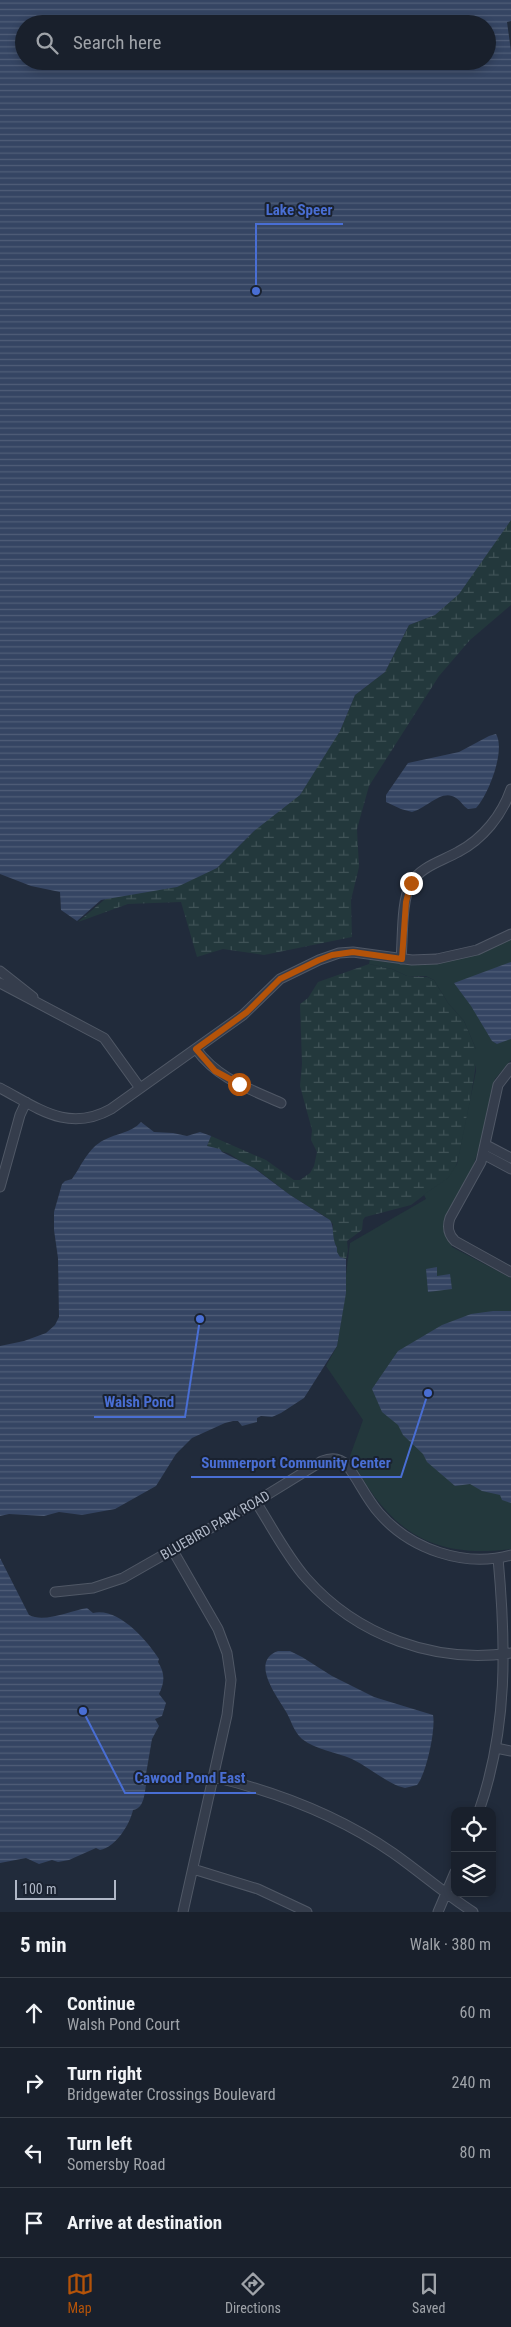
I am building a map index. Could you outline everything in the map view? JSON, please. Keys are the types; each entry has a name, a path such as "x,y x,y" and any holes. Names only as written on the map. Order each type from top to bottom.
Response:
{"street":[{"path":"402,959 406,902 411,883 424,870 463,850 480,838 499,814 511,789"},
{"path":"0,1088 58,1117 86,1119 111,1109 196,1049 247,1012 280,979 319,960 332,955 353,952 402,959 428,960 462,954 485,947 511,934"},
{"path":"0,971 17,982 36,1001"},
{"path":"0,983 104,1038 140,1088"},
{"path":"196,1049 207,1064 219,1074 281,1103"},
{"path":"511,1068 498,1085 485,1150 473,1179 450,1218 448,1231 458,1244 511,1272"},
{"path":"0,1187 20,1115 26,1102"},
{"path":"485,1150 511,1158"},
{"path":"485,1150 511,1169"},
{"name":"BLUEBIRD PARK ROAD","path":"55,1592 86,1589 115,1581 256,1502 322,1461 336,1459 347,1465 381,1516 408,1538 447,1555 470,1558 498,1558 511,1555"},
{"path":"256,1502 306,1578 334,1605 362,1624 395,1640 423,1650 460,1655 508,1654"},
{"path":"172,1549 215,1622 228,1659 230,1701 183,1912"},
{"path":"480,1807 496,1748 508,1654 498,1558"},
{"path":"496,1748 511,1751"},
{"path":"214,1777 275,1794 335,1819 394,1853 446,1894 473,1912"},
{"path":"192,1869 258,1889 307,1912"},
{"path":"438,1912 451,1882"}],"green space":[{"path":"511,520 511,605 470,640 439,676 369,786 357,829 359,867 351,900 352,937 264,955 223,949 197,957 181,902 128,904 78,922 110,895 217,868 254,831 340,731 355,695 385,672 409,625 435,615"},
{"path":"511,938 511,1060 495,1079 482,1139 474,1164 445,1223 444,1233 452,1247 511,1278 511,1549 482,1551 456,1549 433,1543 413,1533 395,1520 379,1502 350,1456 363,1420 326,1366 337,1346 350,1243 426,1199 424,1195 426,1193 448,1178 457,1164 476,1071 476,1049 464,1021 448,1003 434,980 426,976 407,976 392,969 369,964 370,957 406,963 442,961 478,953"},
{"path":"369,964 392,969 407,976 427,977 434,980 448,1003 464,1021 476,1049 477,1058 470,1102 454,1172 444,1182 411,1205 365,1217 362,1230 347,1241 348,1251 346,1259 340,1257 337,1252 337,1247 332,1239 333,1224 326,1217 290,1195 255,1168 249,1167 230,1154 207,1146 211,1136 266,1160 294,1180 300,1180 310,1173 314,1166 317,1152 311,1140 312,1130 300,1086 302,1064 300,1004 308,998 318,982"}],"water":[{"path":"0,0 511,0 511,21 507,22 511,51 511,520 459,594 435,615 409,625 385,672 355,695 340,731 300,795 254,831 217,868 177,887 101,900 77,921 61,910 60,892 31,886 0,874"},
{"path":"496,734 499,741 497,761 486,794 476,808 468,809 458,799 451,796 440,797 412,812 386,802 386,795 408,763 459,752"},
{"path":"511,962 511,1039 497,1044 492,1041 471,1006 454,983"},
{"path":"141,1122 154,1132 187,1136 200,1132 211,1136 207,1146 220,1149 222,1152 254,1168 290,1195 330,1220 337,1252 340,1257 346,1259 346,1293 337,1346 304,1398 272,1417 261,1416 257,1418 257,1422 242,1426 238,1421 225,1423 192,1438 176,1454 156,1486 115,1509 82,1515 59,1512 44,1516 9,1514 0,1516 0,1346 24,1341 46,1333 55,1325 59,1317 58,1258 54,1230 54,1212 62,1184 72,1179 89,1152 98,1143 133,1128"},
{"path":"437,1267 437,1276 450,1274 452,1289 428,1292 426,1269"},
{"path":"511,1311 511,1503 502,1500 500,1495 482,1491 470,1484 455,1486 427,1462 423,1454 403,1435 398,1425 382,1412 372,1389 398,1351 442,1325 471,1314"},
{"path":"0,1558 29,1615 42,1618 87,1608 93,1613 103,1612 112,1615 131,1627 147,1643 159,1659 158,1662 163,1674 163,1682 159,1694 166,1703 162,1716 155,1719 159,1726 152,1739 146,1774 148,1776 141,1805 133,1810 129,1822 117,1840 106,1848 100,1850 96,1848 69,1860 58,1862 52,1860 39,1864 26,1858 0,1863"},
{"path":"278,1651 290,1651 332,1676 374,1697 433,1715 434,1722 430,1752 424,1772 417,1785 405,1788 398,1786 352,1759 320,1748 302,1739 294,1729 268,1679 266,1662 270,1656"}],"place":[{"name":"Lake Speer","path":"256,291"},
{"name":"Walsh Pond","path":"200,1319"},
{"name":"Summerport Community Center","path":"428,1393"},
{"name":"Cawood Pond East","path":"83,1711"}],"route":[{"path":"239,1084 215,1071 196,1049 247,1012 266,990 289,973 332,955 346,952 402,959 406,902 411,883"}]}
